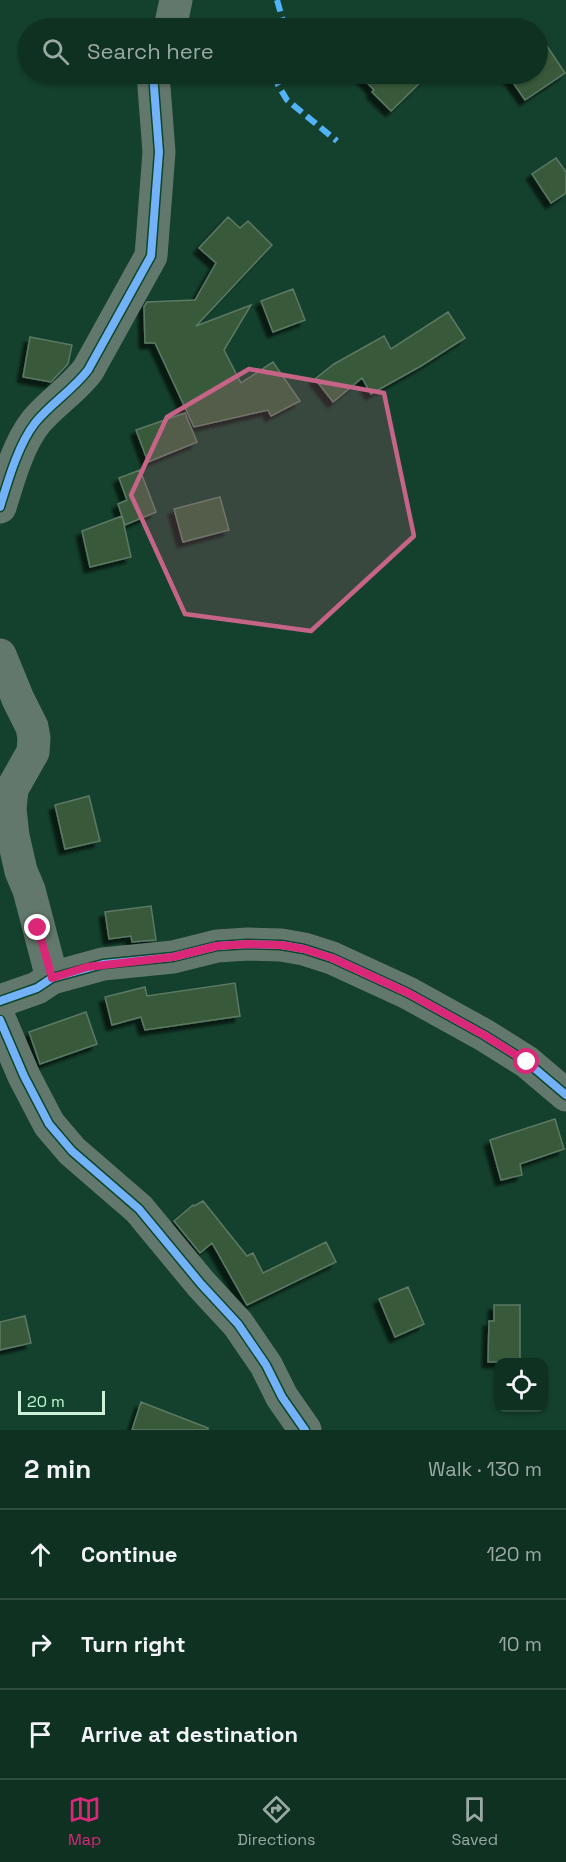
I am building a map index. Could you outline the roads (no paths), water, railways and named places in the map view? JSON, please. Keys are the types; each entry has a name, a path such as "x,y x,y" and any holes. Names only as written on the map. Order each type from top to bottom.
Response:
{"street":[{"path":"172,18 176,0"},
{"path":"0,507 28,434 35,423 80,381 88,370 151,256 159,152 154,84"},
{"path":"0,656 32,727 34,738 33,752 12,789 10,808 13,836 21,871 29,890 52,978"},
{"path":"0,1001 37,988 52,978 87,967 173,957 217,946 281,945 304,949 332,958 408,993 527,1062 566,1095"},
{"path":"0,1020 24,1076 49,1124 72,1151 139,1209 201,1284 238,1324 266,1365 282,1397 305,1430"}]}
